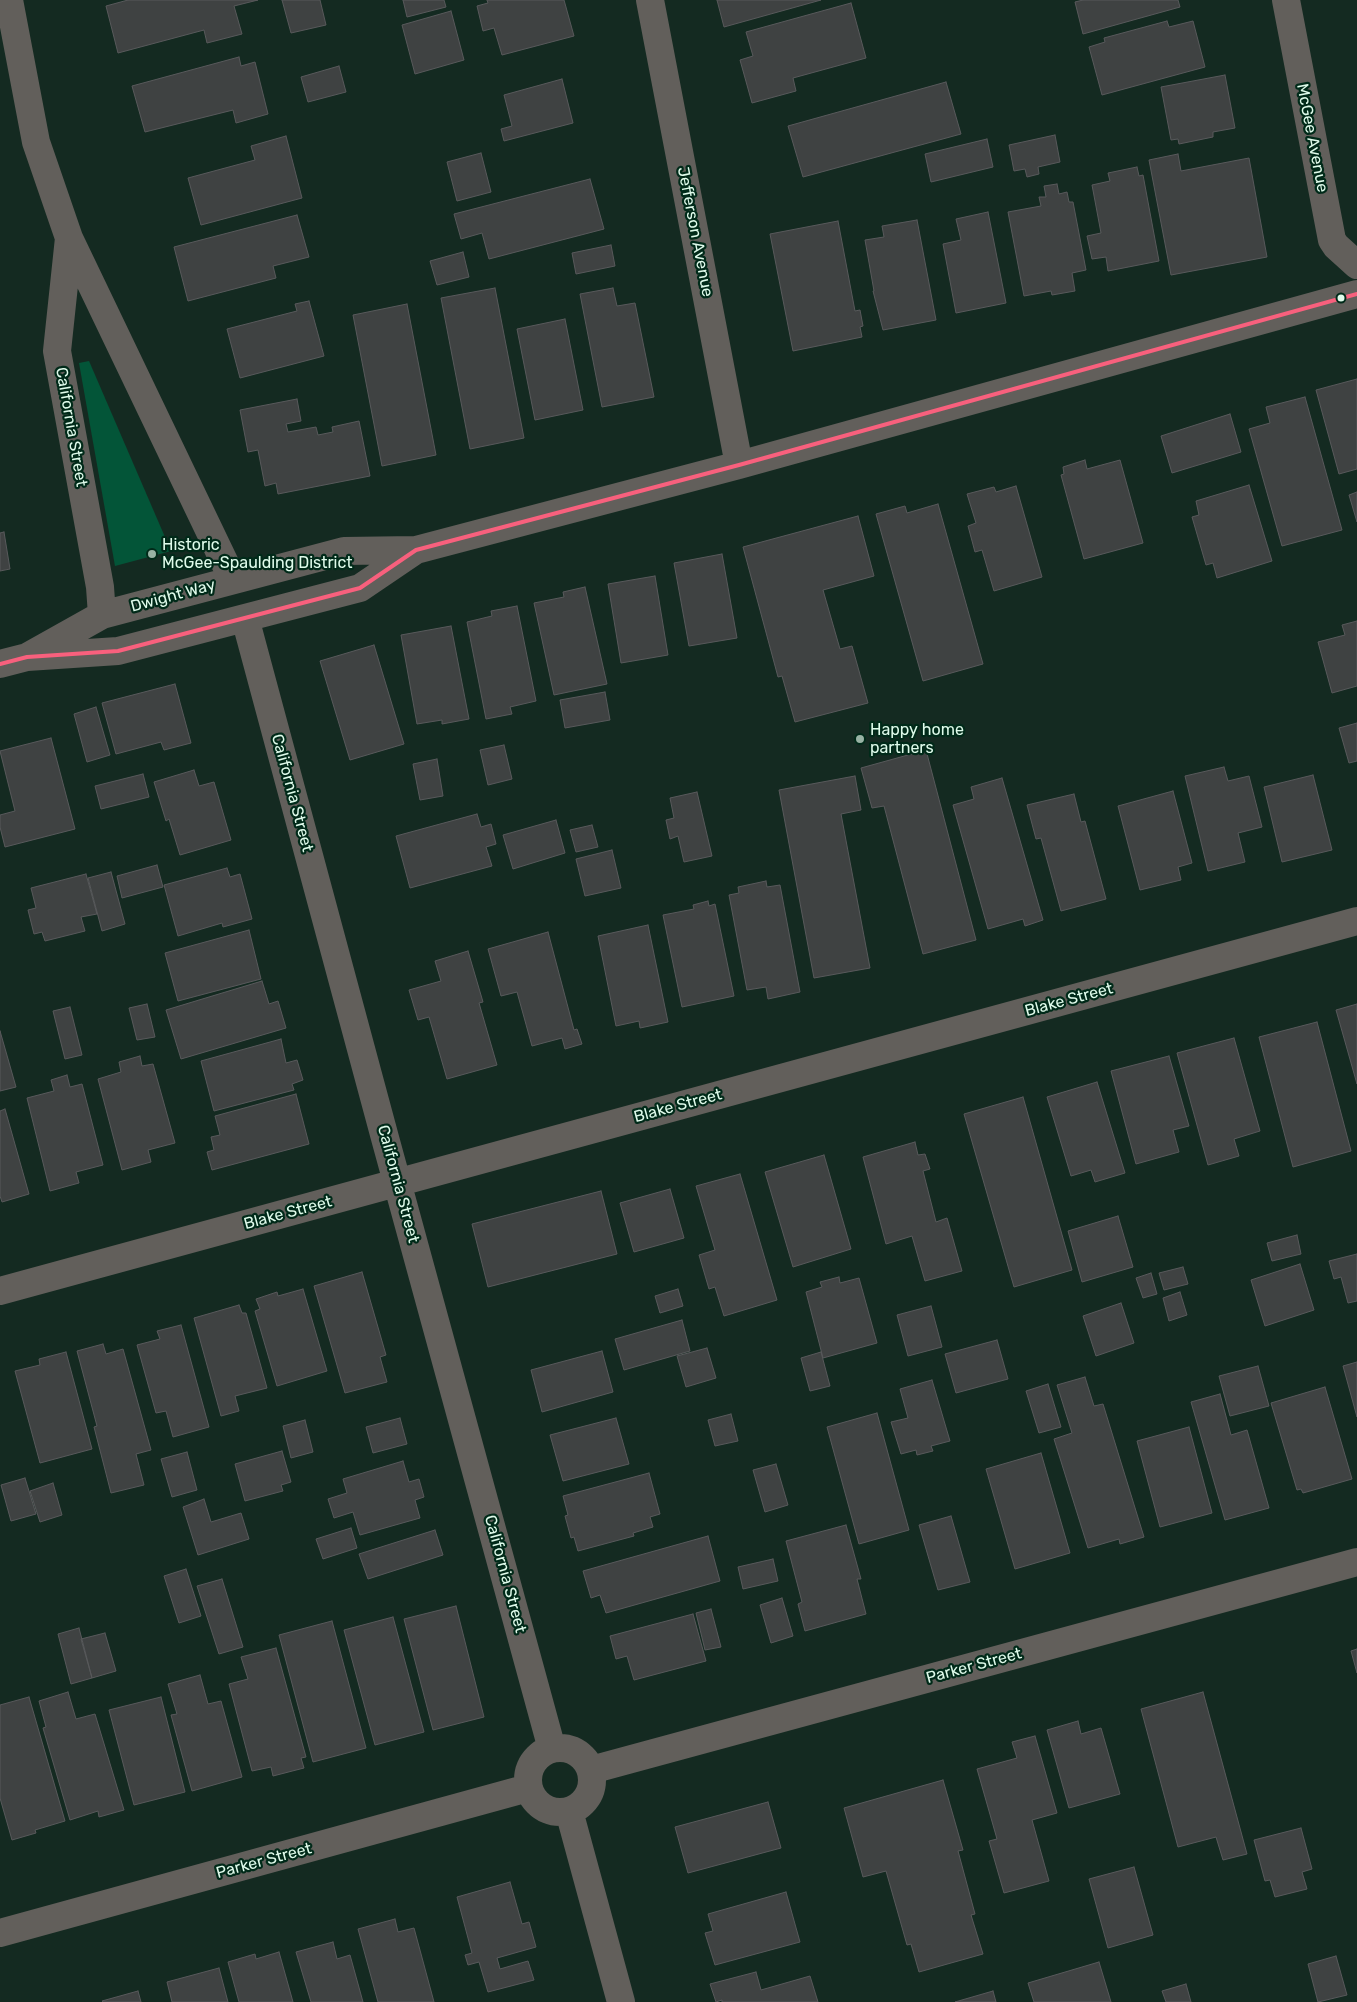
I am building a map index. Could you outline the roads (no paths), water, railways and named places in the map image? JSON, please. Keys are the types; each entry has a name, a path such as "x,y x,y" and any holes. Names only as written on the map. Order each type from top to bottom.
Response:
{"street":[{"name":"California Street","path":"9,0 36,142 68,238 233,580"},
{"name":"Jefferson Avenue","path":"650,0 739,464"},
{"name":"McGee Avenue","path":"1286,0 1332,240 1357,265"},
{"name":"California Street","path":"68,238 57,352 100,587 102,615"},
{"name":"Dwight Way","path":"27,657 102,615 344,551 416,550 739,464 1357,294"},
{"name":"Dwight Way","path":"0,664 27,657 118,650 360,588 416,550"},
{"name":"California Street","path":"245,618 552,1749"},
{"name":"Blake Street","path":"0,1291 1357,921"},
{"name":"Parker Street","path":"591,1770 1357,1562"},
{"path":"560,1748 576,1752 591,1770 591,1790 578,1807 569,1810 555,1812 541,1806 535,1801 528,1788 529,1771 532,1764 538,1757 552,1749 560,1748"},
{"name":"Parker Street","path":"0,1933 528,1788"},
{"path":"569,1810 621,2002"}],"place":[{"name":"Historic McGee-Spaulding District","path":"152,554"},
{"name":"Happy home partners","path":"860,739"}]}
